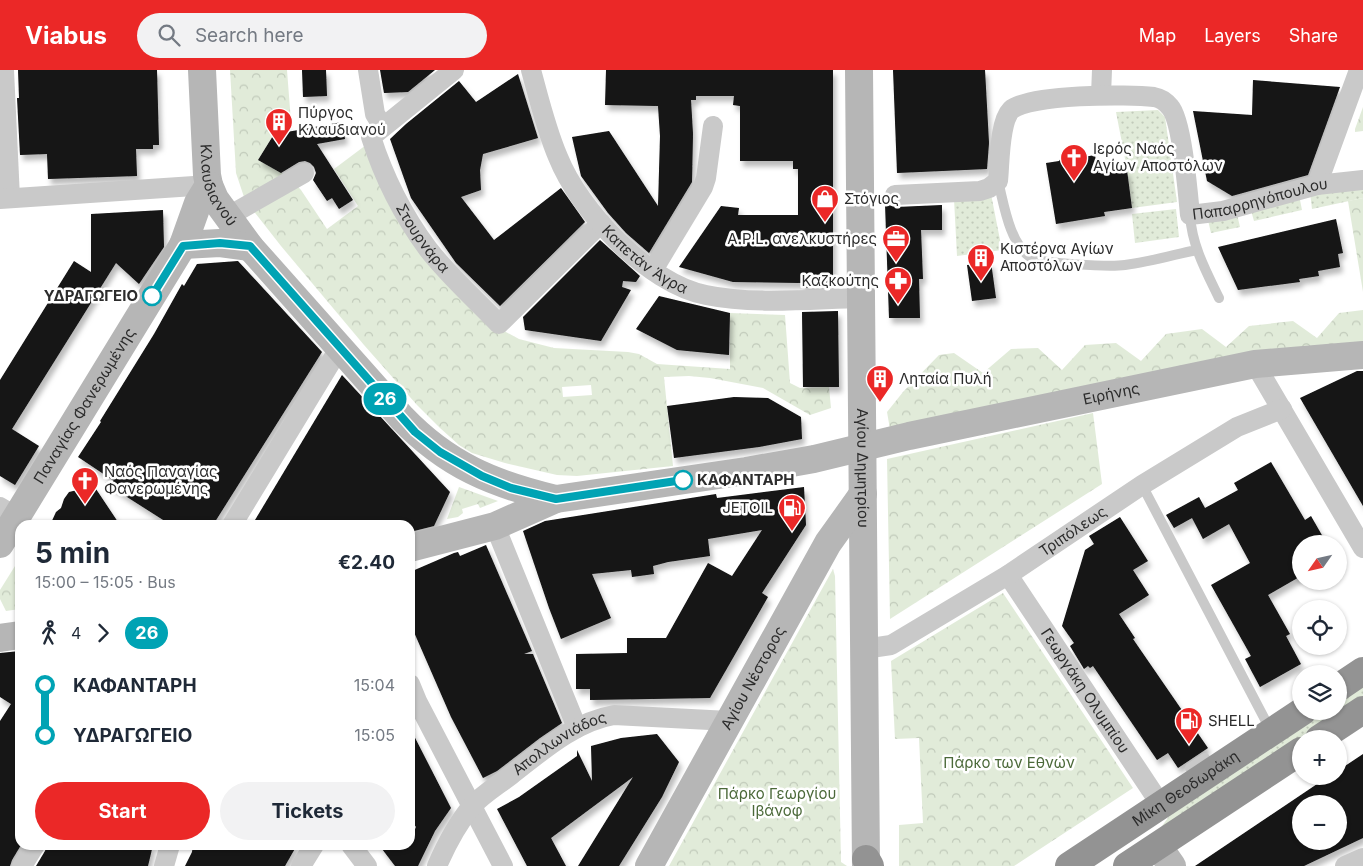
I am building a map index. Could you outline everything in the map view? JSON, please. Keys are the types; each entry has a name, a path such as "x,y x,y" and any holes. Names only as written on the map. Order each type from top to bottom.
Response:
{"highway":[{"path":"1347,683 1363,672"},
{"path":"1333,730 1363,710"},
{"name":"Μίκη Θεοδωράκη","path":"1069,866 1292,718"},
{"name":"Μίκη Θεοδωράκη","path":"1127,866 1165,856 1292,758"}],"street":[{"path":"4,70 5,198 209,185"},
{"name":"Κλαυδιανού","path":"202,70 206,169 209,185 215,199 227,217 250,246 415,432 440,452 496,482 511,488 556,499"},
{"name":"Στουρνάρα","path":"368,70 383,171 392,193 429,250 499,324 601,223"},
{"path":"377,132 454,70"},
{"name":"Καπετάν Άγρα","path":"531,70 558,158 572,184 601,223 630,253 653,270 689,290 715,297 746,299 861,298"},
{"name":"Αγίου Δημητρίου","path":"859,70 863,420 861,448 868,864"},
{"path":"1101,95 1102,70"},
{"path":"1317,185 1359,70"},
{"name":"Παπαρρηγόπουλου","path":"998,181 1004,122 1012,109 1026,103 1101,95 1155,97 1169,105 1177,118 1190,215 1222,211 1317,185 1363,180"},
{"path":"653,270 703,186 706,178 713,126"},
{"path":"227,217 304,173"},
{"path":"895,195 980,191 989,188 998,181"},
{"name":"Παναγίας Φανερωμένης","path":"0,544 8,512 183,246 198,203 209,185"},
{"path":"183,246 220,243 250,246"},
{"path":"235,520 340,347"},
{"name":"Ειρήνης","path":"556,499 814,459 909,436 1255,364 1363,356"},
{"path":"1255,364 1363,548"},
{"name":"Τριπόλεως","path":"864,649 892,645 1008,575 1142,485 1237,427 1282,409"},
{"name":"Αγίου Νέστορος","path":"649,866 834,532 863,494"},
{"path":"415,547 495,526 556,499"},
{"path":"495,526 577,728"},
{"name":"Γεωργάκη Ολυμπίου","path":"1008,575 1161,804"},
{"path":"0,638 15,636"},
{"path":"415,694 503,866"},
{"name":"Απολλωνιάδος","path":"437,866 454,832 472,807 539,753 577,728 596,720 614,716 729,720"},
{"path":"22,866 32,850"},
{"path":"164,866 169,850"},
{"path":"301,866 311,850"},
{"path":"356,850 367,866"},
{"path":"1345,866 1363,858"}],"lane":[{"path":"998,181 1010,229 1021,248 1031,258 1048,263 1124,266 1196,250"},
{"path":"1190,215 1191,231 1196,250 1219,298"},
{"path":"1142,485 1272,732"},
{"path":"1190,768 1205,758"}],"green space":[{"path":"230,70 287,70 291,122 277,129 258,160 289,177 301,190 327,229 358,206 334,169 366,145 493,325 519,339 554,348 628,352 639,354 657,364 730,369 730,313 785,315 790,383 800,388 829,387 831,408 810,415 763,388 710,378 689,376 664,377 673,466 577,476 557,475 472,453 459,445 417,405 364,345 245,200 236,173","holes":["591,385 592,395 563,397 562,387"]},
{"path":"1363,107 1363,131 1355,132 1355,129"},
{"path":"1158,110 1165,117 1177,202 1132,208 1116,112"},
{"path":"1363,186 1363,198 1312,209 1310,192"},
{"path":"991,194 1002,250 957,256 954,199"},
{"path":"1299,195 1302,210 1254,221 1250,207"},
{"path":"1363,198 1363,292 1348,201"},
{"path":"1176,209 1179,237 1135,243 1132,214"},
{"path":"1236,210 1240,227 1211,233 1207,216"},
{"path":"1363,310 1363,349 891,435 887,412 903,392 939,355 954,353 983,373 1011,349 1038,348 1062,370 1085,345 1116,343 1141,361 1166,334 1202,329 1226,347 1249,326 1293,321 1317,338 1339,313"},
{"path":"1093,413 1102,484 890,619 887,459"},
{"path":"459,487 498,501 480,508 478,504 462,509 463,513 458,517 447,519"},
{"path":"15,566 15,610 6,611 0,599 0,590"},
{"name":"Πάρκο Γεωργίου Ιβάνοφ","path":"833,569 835,576 841,862 847,866 669,866"},
{"name":"Πάρκο των Εθνών","path":"1003,593 1133,788 1014,866 899,866 899,825 923,823 919,738 895,739 891,661"},
{"path":"1363,687 1363,696 1347,707 1347,698"},
{"path":"1312,720 1327,720 1312,730 1298,730"},
{"path":"1292,734 1292,743 1154,837 1170,815"}],"building":[{"path":"18,70 157,70 159,145 153,145 153,149 136,149 137,176 48,179 47,154 20,155 17,98 19,98"},
{"path":"302,70 326,70 327,96 303,97"},
{"path":"380,70 435,70 408,92 384,93"},
{"path":"606,70 833,70 833,287 802,288 802,283 733,282 679,267 721,206 739,208 738,215 798,215 798,169 793,169 793,161 740,161 740,106 733,105 734,96 696,96 696,100 691,100 693,134 692,182 649,253 626,233 608,213 581,176 572,137 609,131 658,206 660,136 658,106 605,105"},
{"path":"893,70 985,70 989,143 987,169 897,173"},
{"path":"518,74 538,138 483,154 480,170 481,190 461,197 494,240 561,188 585,222 500,306 456,263 411,198 390,139 459,81 476,102"},
{"path":"1253,80 1340,87 1308,175 1232,196 1207,181 1193,111 1252,115"},
{"path":"284,118 287,132 342,122 345,139 317,144 353,200 339,209 332,198 327,201 313,180 316,173 310,163 305,161 299,162 281,173 258,160"},
{"name":"Ιερός Ναός Αγίων Αποστόλων","path":"1073,151 1078,158 1095,155 1098,173 1127,170 1132,208 1104,212 1105,216 1056,224 1046,163 1059,161 1064,154"},
{"path":"885,204 896,207 942,205 942,230 921,230 923,279 919,279 920,318 889,318"},
{"path":"163,210 164,247 139,284 116,263 12,429 39,446 15,485 0,476 0,380 74,261 91,272 91,214"},
{"path":"1336,219 1343,253 1338,254 1340,267 1318,271 1319,276 1299,279 1300,282 1238,290 1218,247"},
{"path":"600,240 640,276 636,282 623,281 622,287 631,290 601,341 525,330 523,317"},
{"path":"238,261 322,352 216,520 163,520 105,483 114,481 78,457 154,334 182,284 184,286 197,264"},
{"name":"Κιστέρνα Αγίων Αποστόλων","path":"991,262 996,298 972,301 967,265"},
{"path":"659,296 730,313 729,355 677,350 636,329"},
{"path":"838,311 839,387 803,387 802,312"},
{"path":"1357,371 1363,371 1363,506 1300,398"},
{"path":"342,375 450,492 434,526 415,531 415,520 255,520"},
{"path":"734,397 768,398 801,417 802,439 759,447 674,458 667,406"},
{"path":"1271,462 1305,520 1311,516 1322,535 1292,535 1292,581 1268,595 1290,634 1286,636 1292,647 1292,655 1296,655 1301,664 1292,665 1292,669 1260,687 1245,659 1251,656 1211,585 1250,563 1229,524 1203,539 1192,518 1174,528 1166,515 1199,497 1205,508 1238,490 1234,483"},
{"name":"Ναός Παναγίας Φανερωμένης","path":"94,486 117,520 52,520 69,492"},
{"path":"804,487 806,525 762,593 768,597 710,698 590,700 590,689 576,689 576,654 627,653 627,638 666,638 708,563 732,576 762,530 708,539 710,556 653,566 654,574 632,577 631,570 592,574 611,618 561,639 523,531 545,521 716,494 717,498"},
{"path":"1120,517 1148,561 1133,570 1149,595 1119,614 1135,638 1133,639 1208,748 1178,768 1168,753 1157,760 1093,666 1090,668 1088,666 1084,669 1070,646 1074,643 1062,626 1085,550 1094,544 1089,536"},
{"path":"486,545 532,651 524,654 533,654 562,723 497,771 483,778 451,717 415,634 415,570 454,553 458,552 460,556"},
{"path":"15,652 15,850 18,850 10,866 0,866 0,721 11,704 0,697 0,653"},
{"path":"657,734 679,762 662,797 619,866 578,866 633,777 551,838 566,866 527,866 497,809 519,797 577,756 577,750 592,781 591,746 621,738"},
{"path":"415,738 451,808 435,831 418,866 395,866 383,850 415,850"},
{"path":"1363,754 1363,838 1347,846 1347,795 1301,795 1316,785 1347,785 1347,765"},
{"path":"1292,801 1292,850 1338,850 1304,866 1195,866"},
{"path":"152,850 148,866 36,866 45,851"},
{"path":"192,850 294,850 285,866 185,866"}],"bus line":[{"name":"26","path":"152,296 183,246 220,243 250,246 415,432 452,460 482,476 511,488 556,499 683,480"}],"place":[{"name":"Πύργος Κλαυδιανού","path":"279,146"},
{"name":"Ιερός Ναός Αγίων Αποστόλων","path":"1074,182"},
{"name":"Στόγιος","path":"825,223"},
{"name":"A.P.L. ανελκυστήρες","path":"896,263"},
{"name":"Κιστέρνα Αγίων Αποστόλων","path":"981,282"},
{"name":"ΥΔΡΑΓΩΓΕΙΟ","path":"152,296"},
{"name":"Καζκούτης","path":"898,305"},
{"name":"Ληταία Πυλή","path":"880,403"},
{"name":"ΚΑΦΑΝΤΑΡΗ","path":"683,480"},
{"name":"Ναός Παναγίας Φανερωμένης","path":"85,505"},
{"name":"JETOIL","path":"792,532"},
{"name":"SHELL","path":"1189,745"}]}
